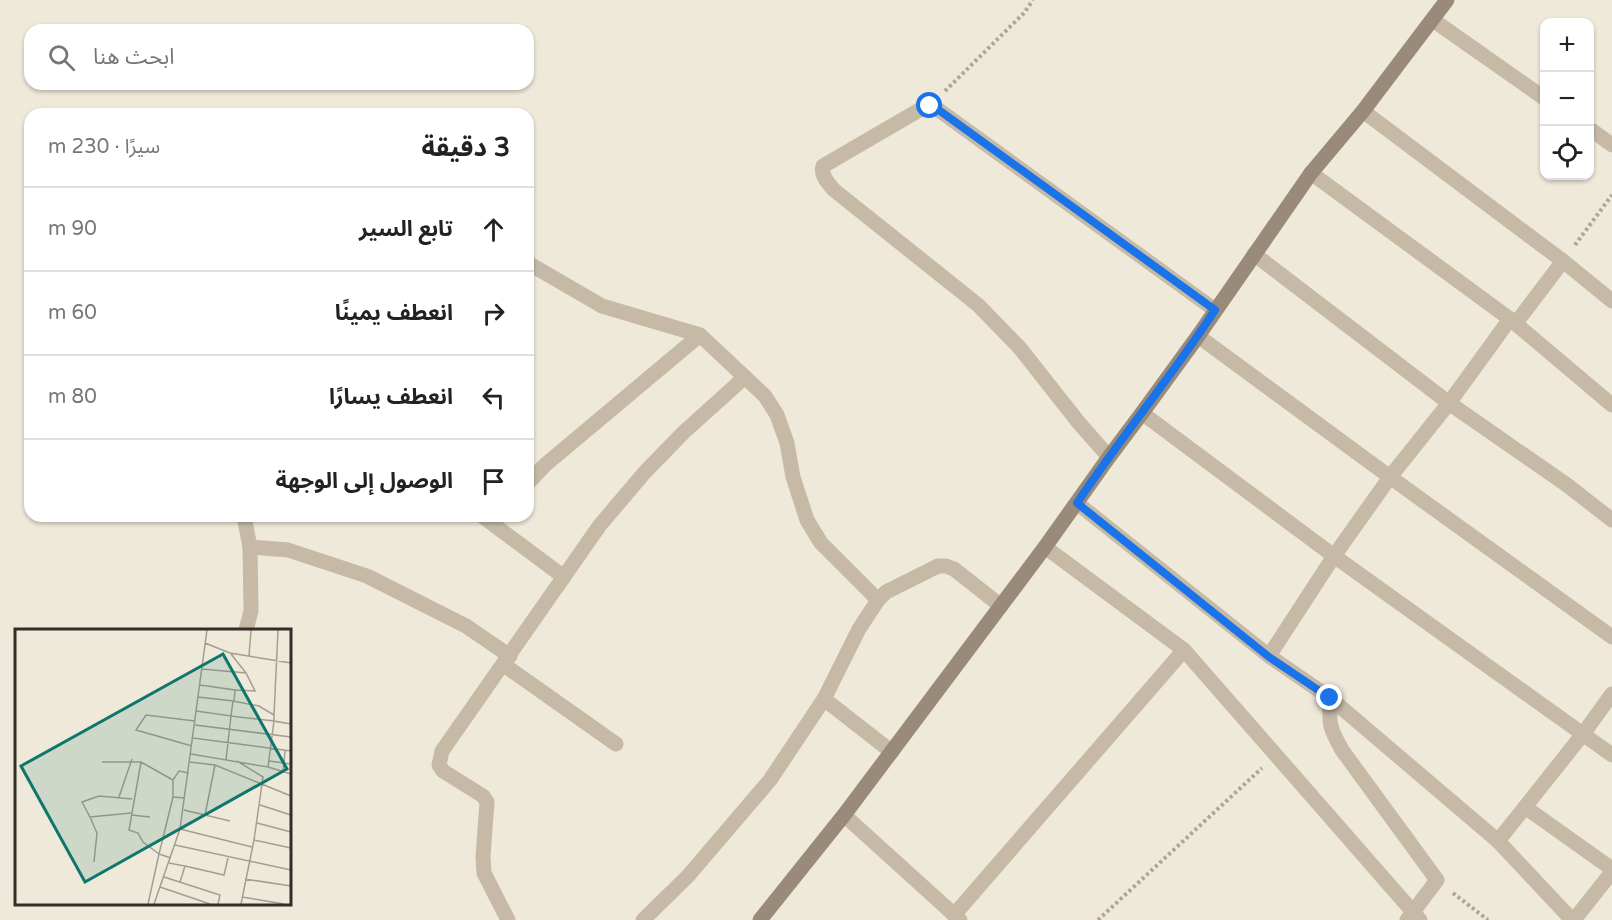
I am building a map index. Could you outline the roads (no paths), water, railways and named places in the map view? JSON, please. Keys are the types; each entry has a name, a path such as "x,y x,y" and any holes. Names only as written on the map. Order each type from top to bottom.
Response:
{"street":[{"path":"760,920 844,815 1002,606 1198,336 1311,173 1363,111 1447,0"},
{"path":"1433,20 1540,95"},
{"path":"1108,457 1019,347 978,306 834,190 824,178 823,166 921,109 930,106 936,108 1215,310"},
{"path":"1363,111 1563,261 1612,301"},
{"path":"1594,132 1612,145"},
{"path":"1311,173 1513,321 1612,405"},
{"path":"1254,254 1449,403 1567,485 1612,520"},
{"path":"1269,657 1334,556 1390,477 1563,261"},
{"path":"534,266 602,306 700,335 765,396 777,415 787,443 793,477 807,520 821,543 878,600"},
{"path":"534,477 700,335"},
{"path":"1198,336 1612,637"},
{"path":"508,920 484,873 487,802 483,796 443,771 439,765 442,752 600,525 645,472 684,432 745,377"},
{"path":"1142,413 1334,556 1612,756"},
{"path":"1077,503 1269,657 1330,698 1498,841 1573,920 1612,871 1525,807"},
{"path":"245,522 250,547 251,611 246,629"},
{"path":"494,522 564,577"},
{"path":"250,547 288,550 367,576 466,626 615,744"},
{"path":"1045,547 1184,650 1413,917 1437,880 1332,733 1329,721 1330,698"},
{"path":"643,920 688,876 770,780 824,699 859,629 886,592 938,566 946,566 954,569 1002,606"},
{"path":"844,815 957,918 1184,650"},
{"path":"1498,841 1612,694"},
{"path":"824,699 892,752"}]}
